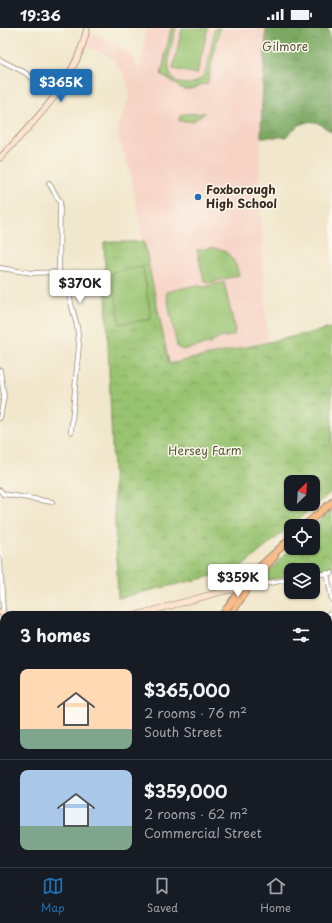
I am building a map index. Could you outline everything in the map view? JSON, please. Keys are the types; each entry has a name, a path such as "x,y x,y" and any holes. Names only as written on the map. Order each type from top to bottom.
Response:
{"main road":[{"path":"0,158 56,96 75,65 87,28"},
{"path":"312,519 332,502"},
{"path":"225,611 239,589 265,560 284,544"},
{"path":"233,611 248,587 284,546"},
{"path":"152,611 224,591 248,587"}],"street":[{"path":"0,60 24,72 56,96"},
{"path":"49,183 60,202 60,272 70,295 77,326 79,345 71,432"},
{"path":"0,268 32,273 60,272"},
{"path":"0,370 4,396 0,418"},
{"path":"0,490 3,494 52,502"},
{"path":"0,559 3,611"},
{"path":"320,574 330,573 332,600"},
{"path":"248,587 284,580"}],"shaded area":[{"name":"Foxborough High School","path":"147,28 266,28 259,184 267,341 169,364 147,268 132,178 118,136 119,126 130,96 128,84 124,73 111,58 85,46 89,33 106,38 126,51 134,60 139,70"}],"green space":[{"path":"171,28 176,28 170,53 169,70 172,78 178,82 187,84 196,82 203,76 209,59 215,28 220,28 207,85 202,84 194,88 183,89 161,75"},
{"path":"182,28 208,28 197,74 173,69"},
{"name":"Gilmore","path":"266,28 311,28 312,30 328,28 332,47 332,132 318,123 309,122 296,127 286,137 261,137"},
{"path":"205,113 193,121 179,121 180,116 183,114"},
{"name":"Hersey Farm","path":"104,242 144,242 169,364 332,328 332,491 320,501 320,475 284,475 284,511 308,511 299,519 284,519 284,531 238,570 118,598"},
{"path":"212,248 223,251 230,256 239,275 209,283 204,280 197,250"},
{"path":"143,267 151,319 120,324 112,272"},
{"path":"224,282 235,330 234,335 220,338 209,344 182,350 177,347 166,292 196,285 204,287"},
{"path":"332,510 332,569 320,571 320,563 284,563 284,577 261,581 284,555 320,555 320,521"}],"place":[{"name":"Foxborough High School","path":"198,197"}]}
